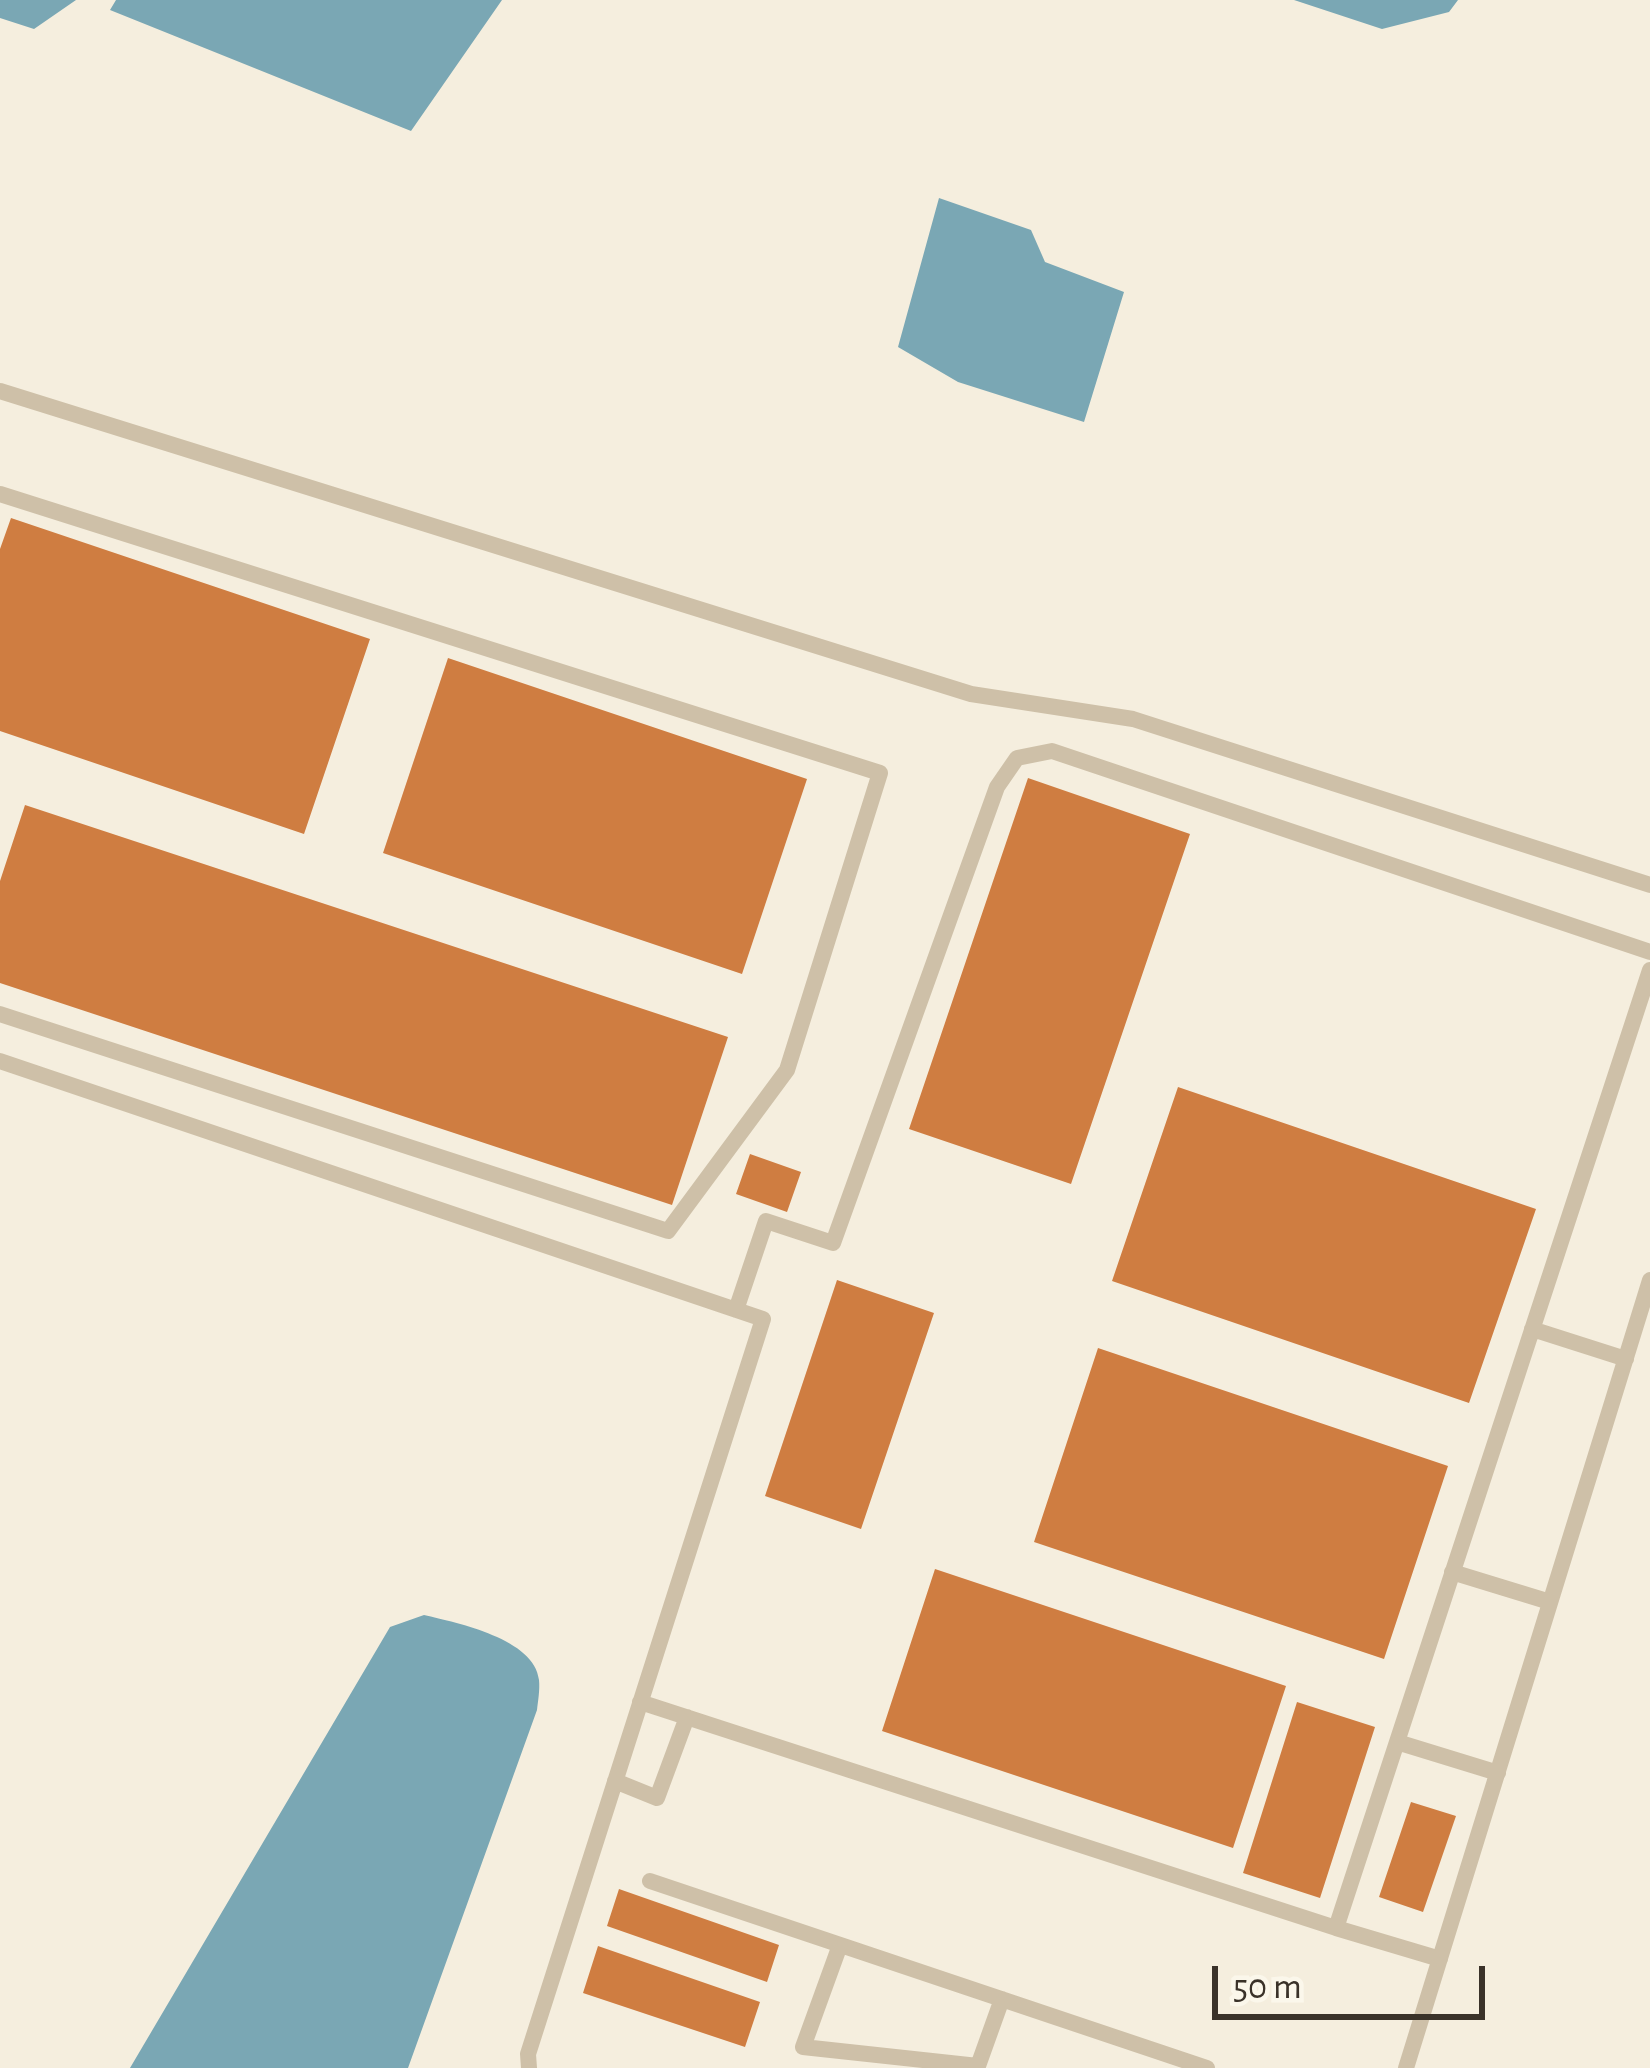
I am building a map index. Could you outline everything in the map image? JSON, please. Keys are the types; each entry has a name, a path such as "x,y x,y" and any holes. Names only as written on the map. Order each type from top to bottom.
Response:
{"lane":[{"path":"0,392 971,694 1133,718 1650,885"},
{"path":"0,494 880,773 787,1070 668,1231 0,1014"},
{"path":"736,1310 766,1221 833,1243 998,787 1017,758 1052,751 1650,952"},
{"path":"1336,1928 1650,970"},
{"path":"0,1060 763,1319 528,2054 529,2068"},
{"path":"1406,2068 1650,1280"},
{"path":"1532,1329 1625,1359"},
{"path":"1453,1572 1550,1602"},
{"path":"640,1702 1440,1959"},
{"path":"615,1781 657,1798 687,1717"},
{"path":"1396,1742 1498,1772"},
{"path":"650,1881 1207,2068"},
{"path":"840,1945 803,2047 978,2066 1002,1999"}],"water":[{"path":"0,0 76,0 34,29 0,18"},
{"path":"116,0 502,0 411,131 110,10"},
{"path":"1294,0 1458,0 1449,12 1382,29"},
{"path":"939,198 1031,230 1045,262 1124,292 1084,422 958,382 898,347"},
{"path":"424,1615 474,1628 510,1644 534,1666 539,1688 537,1710 408,2068 130,2068 390,1627"}],"building":[{"path":"11,518 370,639 304,834 0,731 0,549"},
{"path":"448,658 807,779 742,974 383,853"},
{"path":"1028,778 1190,834 1071,1184 909,1129"},
{"path":"25,805 728,1037 672,1205 0,983 0,881"},
{"path":"1178,1087 1536,1209 1469,1403 1112,1281"},
{"path":"750,1154 801,1172 787,1212 736,1194"},
{"path":"837,1280 934,1313 861,1529 765,1496"},
{"path":"1098,1348 1448,1466 1384,1659 1034,1542"},
{"path":"935,1569 1286,1686 1233,1848 882,1731"},
{"path":"1297,1702 1375,1727 1320,1898 1243,1873"},
{"path":"1411,1802 1456,1816 1423,1912 1379,1897"},
{"path":"619,1889 779,1945 767,1982 607,1926"},
{"path":"598,1946 760,2002 745,2047 583,1993"}]}
